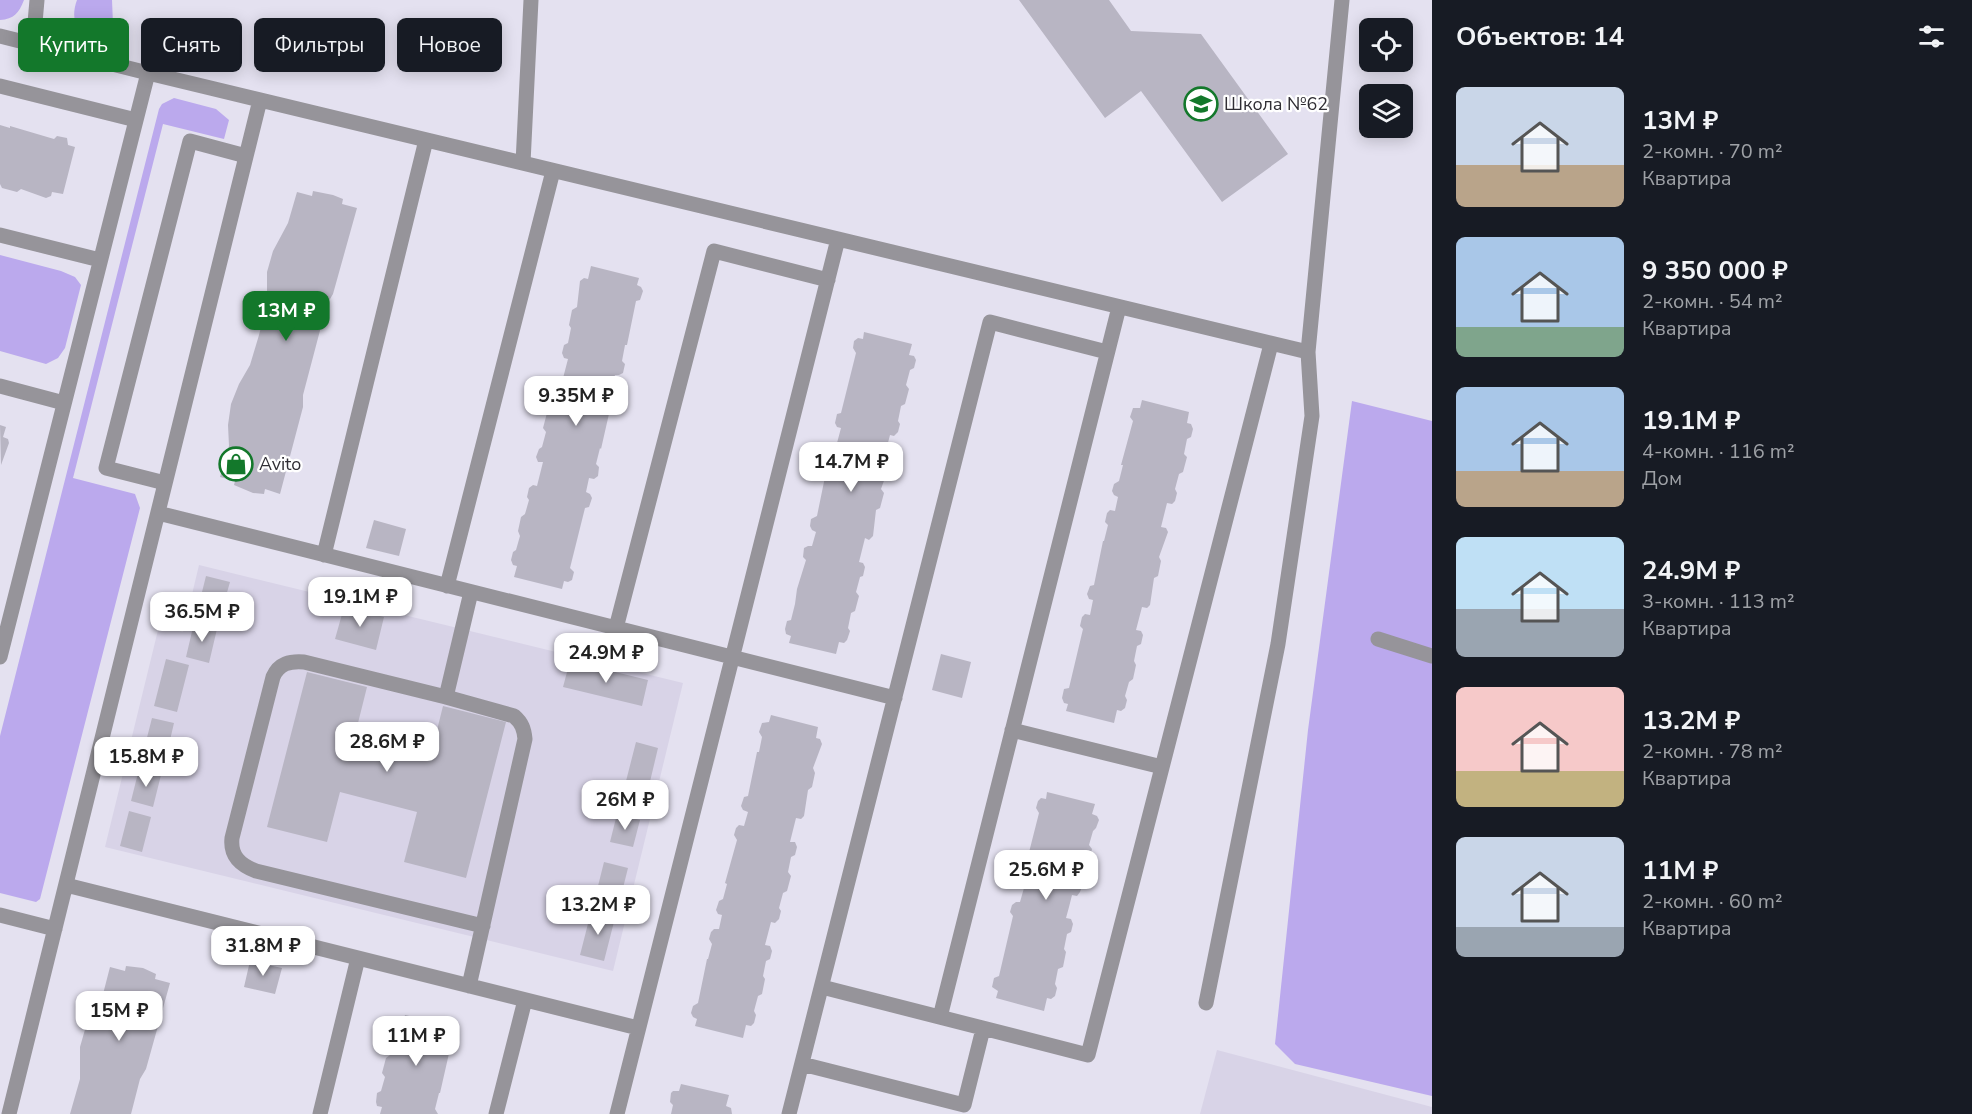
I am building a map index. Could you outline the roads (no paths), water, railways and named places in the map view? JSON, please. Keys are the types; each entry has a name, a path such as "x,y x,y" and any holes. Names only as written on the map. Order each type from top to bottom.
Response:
{"street":[{"path":"35,18 37,0"},
{"path":"523,164 531,0"},
{"path":"1206,1003 1278,644 1312,416 1308,352 1342,0"},
{"path":"0,36 18,41"},
{"path":"129,68 1308,352"},
{"path":"0,657 148,73"},
{"path":"0,86 136,120"},
{"path":"9,1114 260,100"},
{"path":"324,555 426,140"},
{"path":"165,483 106,468 190,141 246,156"},
{"path":"447,586 553,171"},
{"path":"0,235 100,260"},
{"path":"617,1114 838,239"},
{"path":"616,628 714,250 828,280"},
{"path":"940,1017 1119,307"},
{"path":"789,1114 990,322 1107,352"},
{"path":"822,987 1088,1055 1270,344"},
{"path":"0,386 64,403"},
{"path":"158,513 895,698"},
{"path":"446,697 471,591"},
{"path":"1378,639 1432,656"},
{"path":"469,986 483,926 525,739 520,721 509,713 304,662 285,663 279,667 275,671 270,689 232,837 233,851 241,864 256,872 483,926"},
{"path":"1012,730 1162,766"},
{"path":"66,885 638,1028"},
{"path":"0,915 55,929"},
{"path":"320,1114 358,958"},
{"path":"496,1114 525,1000"},
{"path":"802,1064 964,1105 983,1029"}],"place":[{"name":"Школа №62","path":"1201,104"},
{"name":"Avito","path":"236,464"}]}
